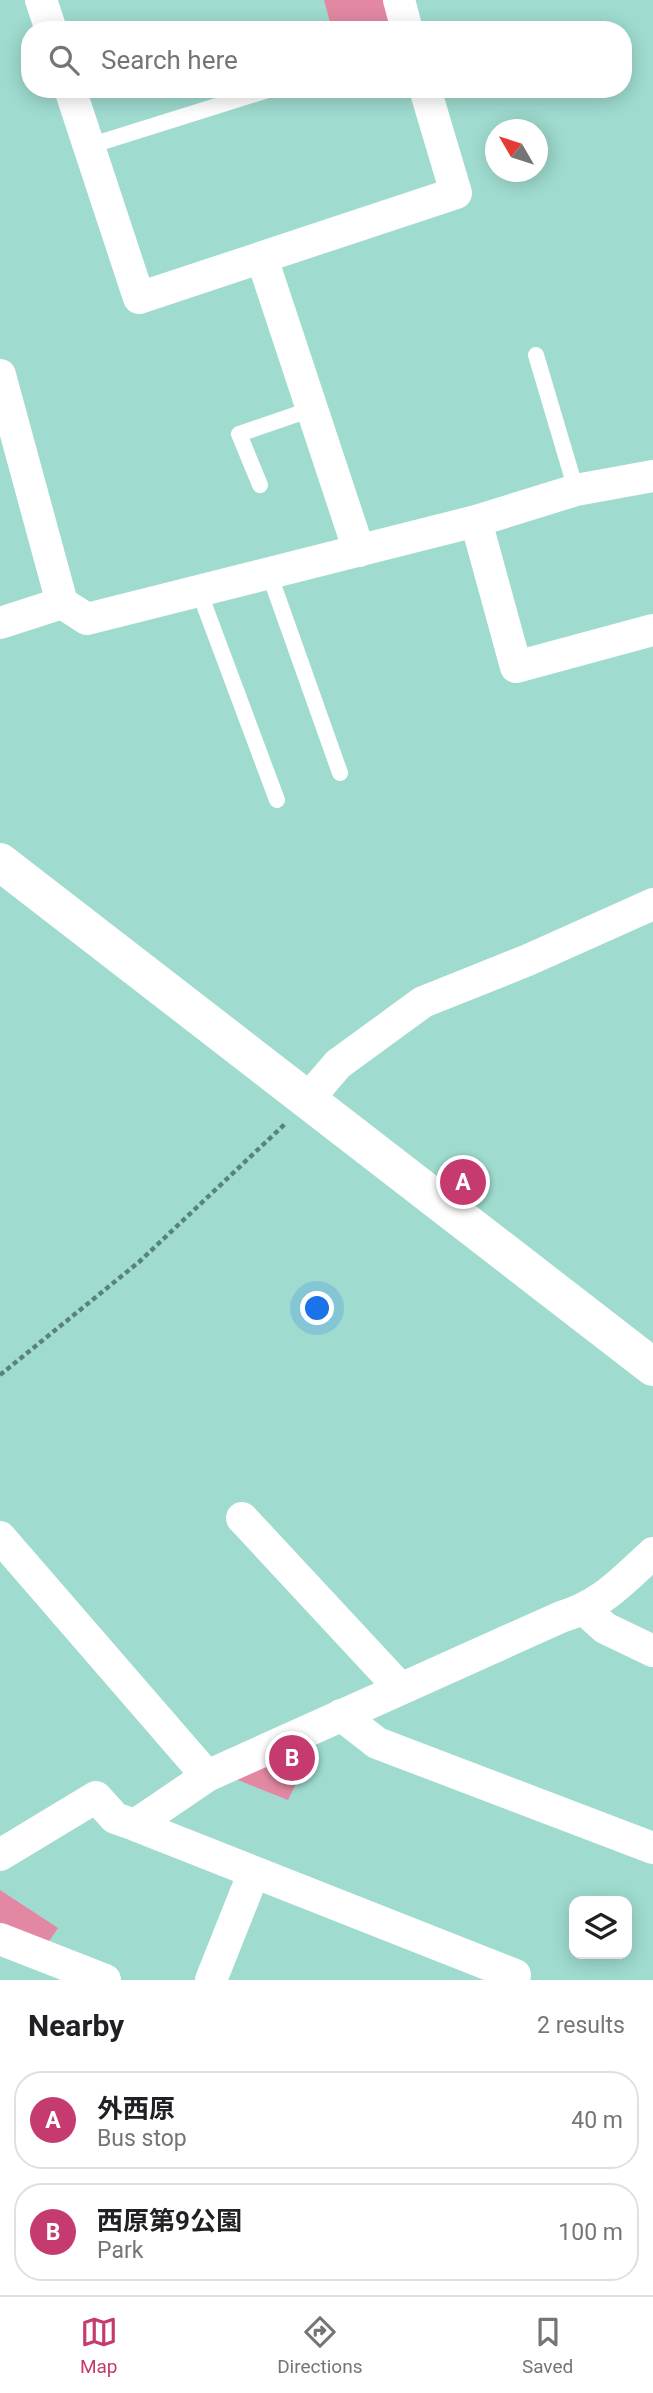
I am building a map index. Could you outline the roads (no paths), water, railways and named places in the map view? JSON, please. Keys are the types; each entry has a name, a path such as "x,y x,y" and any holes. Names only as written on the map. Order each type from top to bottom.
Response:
{"street":[{"path":"41,0 48,21"},
{"path":"398,0 404,21"},
{"path":"73,98 139,298 456,193 428,98"},
{"path":"262,258 359,551"},
{"path":"0,375 62,603 87,619 476,521 576,490 653,476"},
{"path":"476,521 516,667 653,630"},
{"path":"0,623 62,603"},
{"path":"0,862 653,1367"},
{"path":"308,1099 338,1064 424,1002 653,904"},
{"path":"242,1518 400,1688"},
{"path":"0,1537 207,1776"},
{"path":"135,1825 207,1776 561,1617 585,1610 602,1600 653,1553"},
{"path":"585,1610 605,1628 653,1651"},
{"path":"341,1714 377,1743 653,1848"},
{"path":"0,1855 96,1797 115,1818 516,1975 514,1980"},
{"path":"211,1980 254,1872"},
{"path":"0,1939 105,1980"}],"lane":[{"path":"89,146 242,98"},
{"path":"536,355 576,490"},
{"path":"260,485 239,434 312,409"},
{"path":"269,573 340,774"},
{"path":"199,591 276,800"}],"place":[{"name":"外西原","path":"463,1182"},
{"name":"西原第9公園","path":"292,1758"}]}
